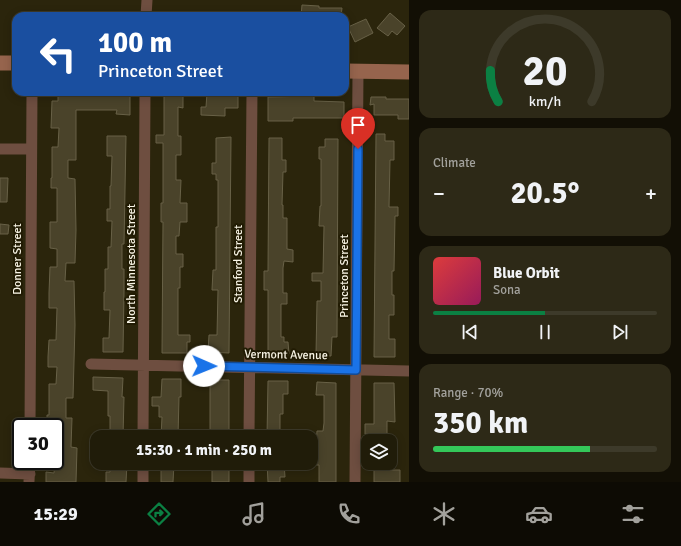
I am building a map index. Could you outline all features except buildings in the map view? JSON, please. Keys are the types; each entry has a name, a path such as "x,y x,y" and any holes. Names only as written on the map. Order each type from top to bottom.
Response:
{"main road":[{"path":"0,63 12,63"},
{"path":"352,71 409,72"}],"street":[{"path":"146,12 147,0"},
{"name":"Princeton Street","path":"352,71 356,482"},
{"name":"Donner Street","path":"30,418 30,149 32,96"},
{"name":"North Minnesota Street","path":"143,430 145,96"},
{"name":"Stanford Street","path":"249,430 252,96"},
{"path":"0,149 30,149"},
{"name":"Vermont Avenue","path":"91,364 409,371"},
{"path":"142,482 143,470"},
{"path":"249,470 249,482"},
{"path":"0,473 30,478"}],"route":[{"path":"204,366 356,370 358,149"}]}
